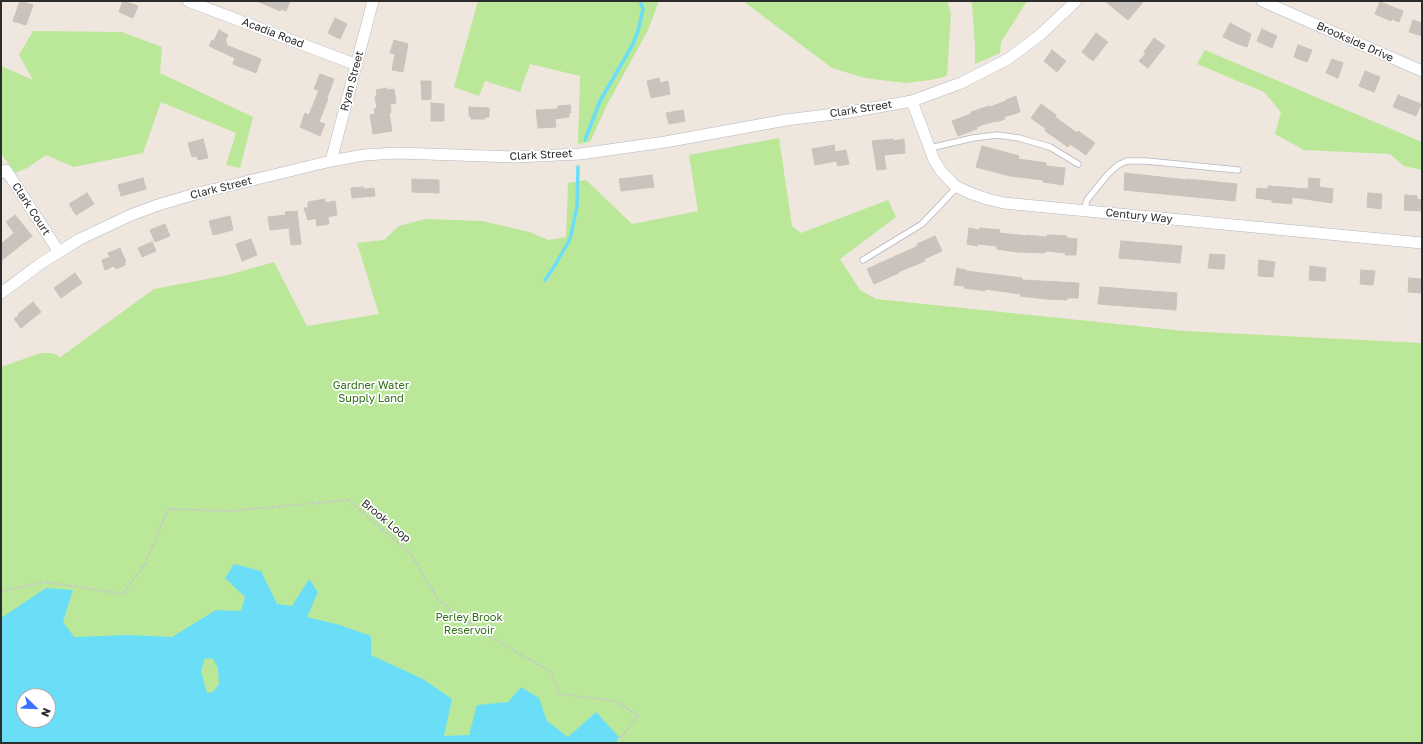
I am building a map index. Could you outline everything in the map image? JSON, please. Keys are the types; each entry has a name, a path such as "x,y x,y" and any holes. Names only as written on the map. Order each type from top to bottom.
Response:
{"street":[{"name":"Acadia Road","path":"188,1 357,65"},
{"name":"Ryan Street","path":"331,161 373,1"},
{"name":"Clark Street","path":"1,293 80,239 131,215 195,194 331,161 364,155 397,153 515,157 580,154 665,142 786,120 850,112 912,101 961,83 1008,59 1040,35 1076,1"},
{"name":"Brookside Drive","path":"1262,1 1422,71"},
{"name":"Brookside Drive","path":"1272,1 1288,12"},
{"name":"Century Way","path":"912,101 930,148 941,171 958,187 970,193 1004,203 1422,243"},
{"name":"Clark Court","path":"1,173 6,170 59,252"}],"lane":[{"path":"930,148 973,138 996,135 1019,138 1050,147 1078,164"},
{"path":"1084,211 1087,200 1108,174 1118,165 1127,161 1146,161 1238,170"},
{"path":"863,260 922,224 958,187"}],"path":[{"name":"Brook Loop","path":"1,591 46,582 123,594 146,562 168,509 229,511 348,500 410,552 438,600 485,634 551,672 559,694 615,701 639,716 621,737 625,743"}],"green space":[{"path":"478,1 659,1 648,30 608,103 590,142 578,144 580,76 530,64 520,92 485,81 479,96 454,87"},
{"path":"743,1 947,1 951,13 947,76 931,80 905,83 865,78 832,68"},
{"path":"971,1 1027,1 1001,42 1000,53 975,64 975,46"},
{"path":"33,31 122,32 162,47 160,73 253,117 240,168 226,165 236,133 161,102 143,153 74,167 46,155 27,168 15,173 1,153 1,66 33,80 19,55"},
{"path":"1205,50 1422,142 1422,170 1404,166 1390,154 1304,150 1275,134 1281,112 1264,92 1197,64"},
{"path":"779,138 792,226 801,233 888,200 896,217 840,259 860,290 876,299 1185,331 1422,343 1422,743 1,743 1,367 41,353 51,353 57,355 59,358 154,289 228,275 274,262 307,326 379,314 357,243 384,240 399,226 425,219 482,221 530,232 548,240 566,237 568,183 586,180 632,224 698,211 689,155"}],"water":[{"path":"234,564 261,571 277,604 292,606 309,579 318,592 307,617 340,625 371,636 371,655 423,679 452,699 444,736 469,735 477,705 508,702 521,687 539,698 547,721 568,737 596,712 619,737 616,743 1,743 1,618 46,588 73,590 63,622 74,637 128,635 172,637 216,610 241,611 245,597 225,578","holes":["205,658 213,659 218,668 219,684 213,692 207,693 201,671"]}],"building":[{"path":"20,1 33,5 26,25 13,21"},
{"path":"123,1 138,6 133,18 119,12"},
{"path":"257,1 290,1 286,11 281,9 280,11"},
{"path":"1105,1 1144,1 1128,20"},
{"path":"1380,2 1403,11 1399,22 1392,19 1391,21 1375,14"},
{"path":"335,18 347,24 340,39 328,33"},
{"path":"1413,20 1422,23 1422,36 1409,32"},
{"path":"1230,23 1251,34 1247,47 1223,37"},
{"path":"1262,29 1277,36 1272,48 1257,41"},
{"path":"219,30 228,35 225,41 227,42 226,45 261,59 256,73 233,64 235,58 209,46 212,40 214,41"},
{"path":"1096,33 1108,42 1093,61 1082,52"},
{"path":"1154,38 1165,46 1148,68 1139,61 1146,53 1144,52"},
{"path":"394,40 408,44 403,72 392,70 395,54 390,53"},
{"path":"1298,45 1312,50 1307,62 1294,57"},
{"path":"1052,50 1066,61 1057,72 1044,61"},
{"path":"1332,59 1343,63 1338,78 1326,73"},
{"path":"1365,71 1380,77 1374,92 1359,86"},
{"path":"320,74 334,79 319,122 325,124 320,136 300,127 305,113 309,115 319,90 314,89"},
{"path":"659,78 660,83 668,81 670,94 651,98 647,81"},
{"path":"421,81 431,81 431,99 422,100"},
{"path":"387,88 387,90 394,89 396,103 390,104 391,113 389,113 392,131 373,134 370,115 375,114 374,109 377,108 375,97 377,96 376,90"},
{"path":"1398,95 1421,104 1416,116 1393,107"},
{"path":"1016,96 1020,112 1004,117 1005,119 976,127 977,129 958,136 952,121 971,114 971,112 989,106 990,107"},
{"path":"431,103 444,104 444,121 431,121"},
{"path":"1041,104 1056,115 1055,117 1077,133 1078,131 1095,143 1086,155 1070,144 1068,147 1045,131 1046,129 1031,118"},
{"path":"570,105 571,113 569,113 569,117 555,119 556,127 538,128 536,110 558,109 558,106"},
{"path":"469,107 489,108 489,117 485,117 485,119 471,119 471,116 469,116"},
{"path":"683,110 685,121 669,124 666,113"},
{"path":"203,139 208,158 198,160 197,156 192,157 188,143"},
{"path":"893,139 893,141 904,139 905,153 884,155 886,169 877,170 872,141"},
{"path":"834,145 835,152 846,150 849,164 838,166 836,161 815,165 812,149"},
{"path":"982,146 1019,156 1018,159 1046,163 1046,166 1065,168 1063,185 1043,182 1043,180 1010,176 976,167"},
{"path":"1125,173 1237,184 1235,201 1124,190"},
{"path":"652,175 654,187 621,191 619,179"},
{"path":"143,178 146,189 121,196 118,185"},
{"path":"1309,178 1320,179 1319,187 1333,189 1332,203 1292,197 1292,204 1272,202 1272,200 1256,198 1257,188 1268,189 1268,186 1308,189"},
{"path":"412,179 439,180 439,193 412,192"},
{"path":"363,187 363,189 374,188 375,196 352,198 351,188"},
{"path":"87,193 94,204 76,215 69,204"},
{"path":"1368,193 1382,194 1381,209 1367,207"},
{"path":"1405,195 1417,196 1417,199 1422,200 1422,211 1404,210"},
{"path":"325,199 325,203 335,201 337,215 328,217 329,224 317,226 316,218 308,220 304,208 308,208 308,202"},
{"path":"297,211 301,244 291,245 289,228 270,230 268,217 286,215 285,212"},
{"path":"15,215 32,236 1,261 1,244 14,233 6,222"},
{"path":"230,216 233,230 213,235 209,221"},
{"path":"165,224 170,236 155,242 150,230"},
{"path":"969,228 979,230 980,228 1000,230 999,233 1027,236 1067,236 1067,238 1077,239 1076,255 1065,255 1066,253 1046,251 1045,253 1017,252 997,249 997,246 977,244 977,246 967,244"},
{"path":"935,236 942,251 924,259 925,261 874,284 867,269 918,246 917,244"},
{"path":"251,239 257,255 242,261 236,244"},
{"path":"1121,241 1182,246 1180,263 1119,258"},
{"path":"152,242 156,251 142,257 138,248"},
{"path":"120,248 126,262 124,263 125,265 116,269 114,266 105,270 102,260 110,257 108,253"},
{"path":"1210,254 1225,255 1224,269 1208,268"},
{"path":"1259,260 1275,262 1273,277 1258,276"},
{"path":"1310,266 1326,268 1325,281 1309,280"},
{"path":"957,268 966,271 1022,278 1022,280 1079,283 1078,298 1067,298 1067,300 1047,299 1020,296 1021,294 985,289 985,291 964,288 965,286 954,285"},
{"path":"1361,270 1375,271 1373,285 1360,284"},
{"path":"75,273 82,283 61,298 54,288"},
{"path":"1409,278 1422,279 1422,293 1408,292"},
{"path":"1100,287 1177,293 1176,310 1098,304"},
{"path":"33,302 41,312 21,328 14,319"}],"waterway":[{"path":"585,140 600,101 633,44 638,31 643,9 640,1"},
{"path":"545,280 570,239 577,207 578,167"}],"park label":[{"name":"Gardner Water Supply Land","path":"371,392"},
{"name":"Perley Brook Reservoir","path":"469,624"}]}
